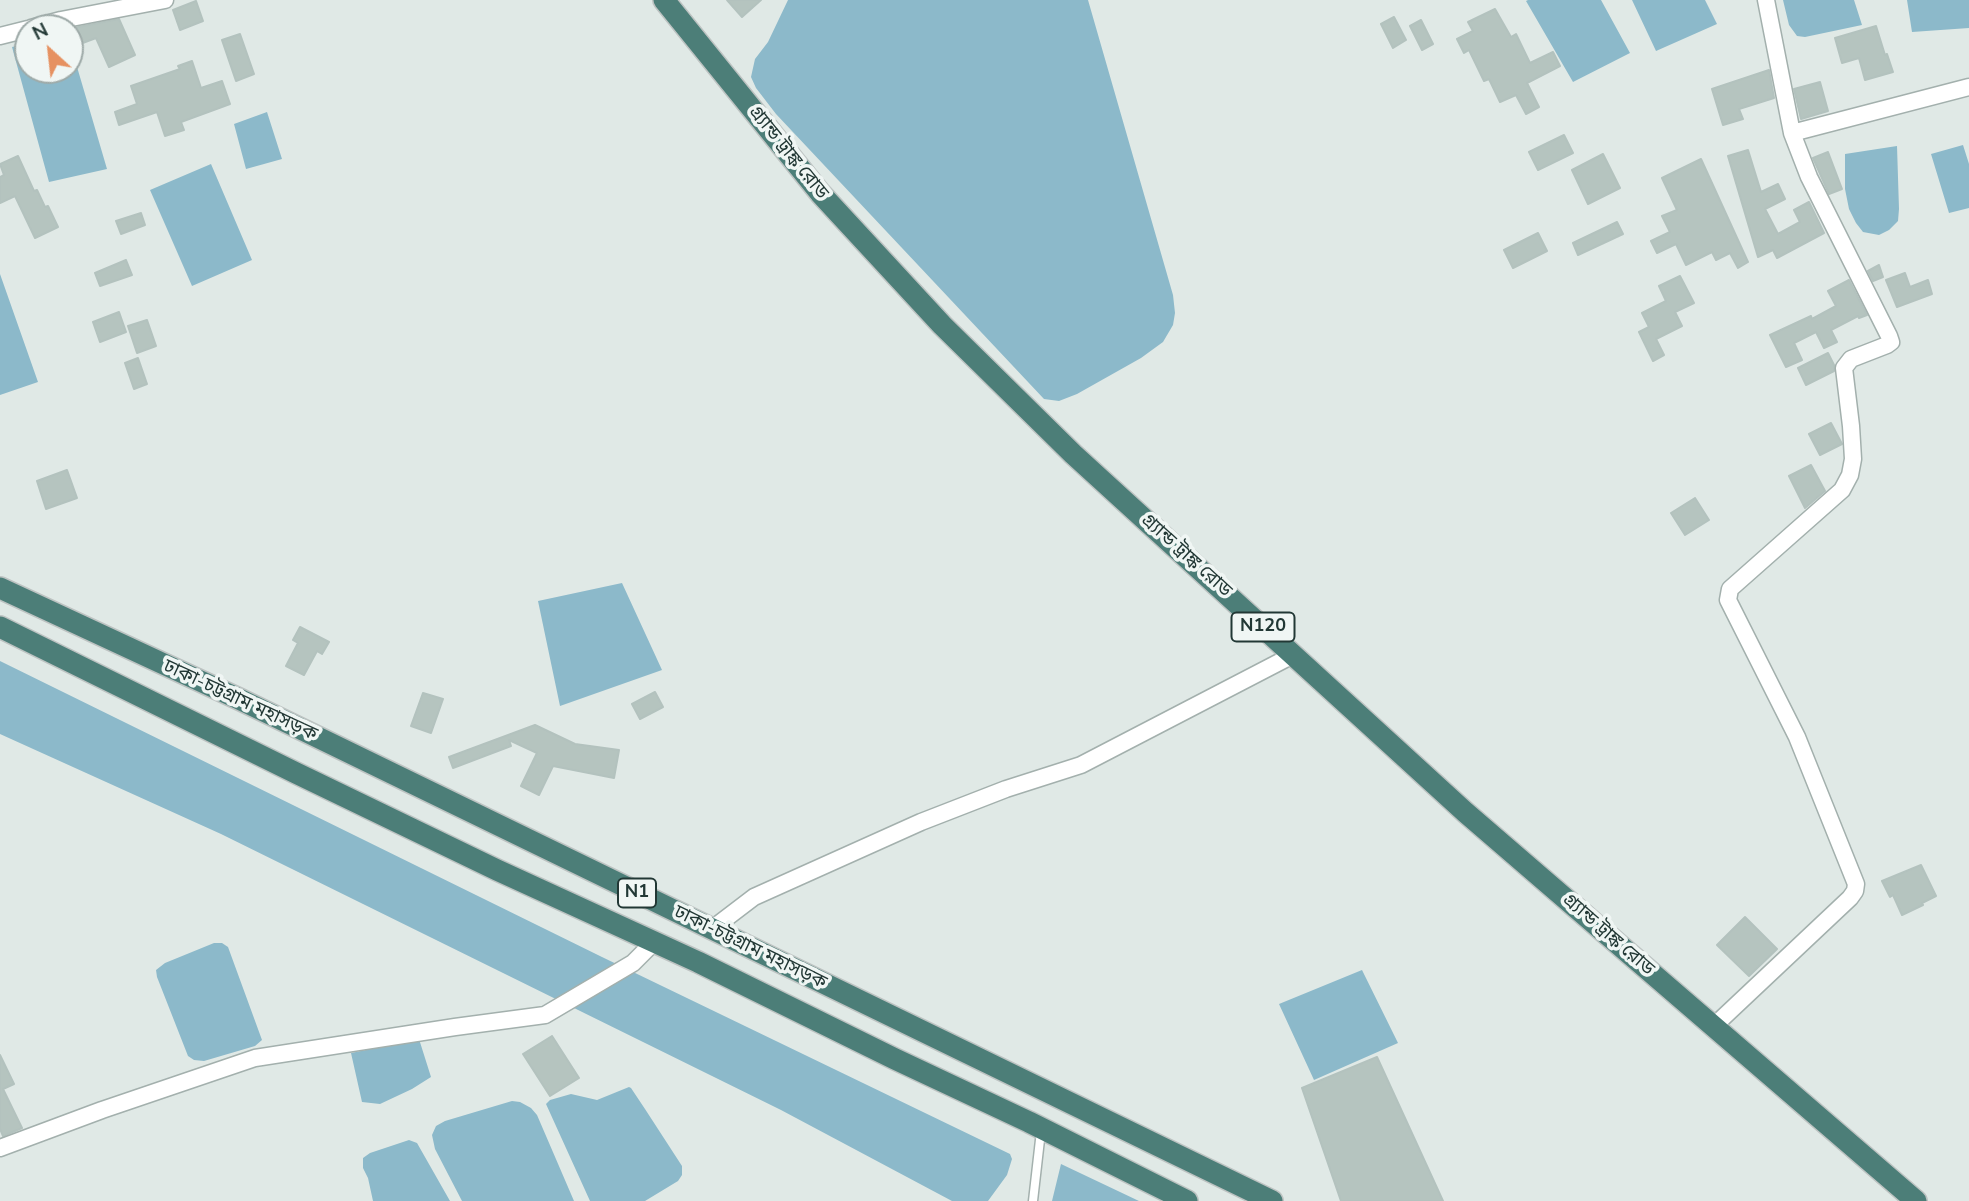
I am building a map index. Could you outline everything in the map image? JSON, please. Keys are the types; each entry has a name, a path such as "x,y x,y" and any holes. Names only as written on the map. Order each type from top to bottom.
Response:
{"highway":[{"name":"গ্র্যান্ড ট্রাঙ্ক রোড","path":"664,0 820,193 942,325 1073,454 1465,812 1916,1201"},
{"name":"ঢাকা-চট্টগ্রাম মহাসড়ক","path":"0,587 252,705 1272,1201"},
{"name":"ঢাকা-চট্টগ্রাম মহাসড়ক","path":"0,626 396,821 1042,1128 1187,1201"}],"street":[{"path":"84,16 165,0"},
{"path":"1714,1026 1850,898 1856,884 1797,737 1728,600 1730,589 1842,490 1850,475 1853,459 1844,368 1851,359 1891,342 1809,177 1792,133 1766,0"},
{"path":"1792,133 1969,87"},
{"path":"712,929 754,897 921,822 1006,789 1080,765 1293,655"},
{"path":"0,1148 255,1058 545,1015 632,963 654,942"}],"lane":[{"path":"1033,1201 1042,1128"}],"water":[{"path":"788,0 1088,0 1173,295 1173,325 1163,342 1141,358 1077,394 1059,401 1044,399 776,114 756,88 751,77 755,59 768,42"},
{"path":"1601,0 1630,53 1573,82 1526,1"},
{"path":"1632,0 1705,0 1717,24 1656,51"},
{"path":"1783,0 1854,0 1862,25 1805,37 1797,36 1789,25"},
{"path":"1907,0 1969,0 1969,28 1912,32"},
{"path":"22,84 82,84 107,169 49,182"},
{"path":"267,112 282,159 246,169 234,124"},
{"path":"1963,145 1969,164 1969,208 1949,213 1931,154"},
{"path":"1897,146 1898,221 1879,235 1863,232 1849,209 1845,189 1845,154"},
{"path":"211,164 252,260 192,286 150,190"},
{"path":"0,274 38,382 0,395"},
{"path":"622,583 662,670 560,706 538,601"},
{"path":"0,661 1010,1154 1012,1159 1007,1175 988,1201 952,1201 781,1110 221,834 0,734"},
{"path":"214,943 222,943 228,947 262,1040 255,1046 204,1061 194,1060 188,1056 156,970 165,963"},
{"path":"1362,970 1398,1043 1314,1080 1279,1004"},
{"path":"419,1039 431,1077 380,1104 362,1102 351,1053"},
{"path":"629,1087 682,1166 682,1175 678,1181 645,1201 590,1201 546,1104 550,1100 571,1094 597,1100"},
{"path":"512,1101 531,1108 537,1115 574,1201 462,1201 435,1149 432,1135 436,1126"},
{"path":"409,1140 417,1143 450,1201 373,1201 363,1168 363,1158 370,1153"},
{"path":"1061,1164 1139,1201 1052,1201"}],"building":[{"path":"727,0 761,0 742,17"},
{"path":"196,1 203,21 180,30 173,10"},
{"path":"1495,9 1511,37 1516,34 1530,63 1553,52 1560,66 1527,83 1539,107 1526,114 1516,95 1500,102 1489,79 1484,81 1469,50 1464,53 1457,39 1473,31 1468,22"},
{"path":"1394,17 1406,40 1393,48 1381,24"},
{"path":"119,19 135,55 109,67 96,38 84,42 84,26"},
{"path":"1421,20 1433,44 1422,50 1410,26"},
{"path":"1876,26 1893,72 1865,80 1859,58 1842,63 1835,38"},
{"path":"240,34 254,74 236,81 222,40"},
{"path":"192,61 201,88 222,81 230,104 181,122 184,130 165,136 157,112 119,125 115,112 137,104 131,86 180,69 178,66"},
{"path":"1769,70 1774,98 1739,109 1743,119 1723,125 1712,89"},
{"path":"1820,82 1828,111 1801,119 1794,89"},
{"path":"1564,135 1573,153 1538,170 1529,152"},
{"path":"1748,150 1761,192 1778,184 1785,199 1765,209 1778,234 1800,222 1794,210 1809,202 1824,233 1777,258 1773,250 1758,257 1728,156"},
{"path":"1828,152 1842,189 1829,194 1813,158"},
{"path":"1603,154 1620,188 1588,204 1572,170"},
{"path":"18,156 34,191 37,190 45,207 48,206 58,227 35,238 15,196 0,203 0,177 4,175 0,164"},
{"path":"1701,159 1748,262 1738,268 1730,253 1716,260 1712,252 1686,265 1676,244 1657,253 1651,241 1670,232 1662,216 1677,210 1662,178"},
{"path":"141,213 145,225 121,234 116,221"},
{"path":"1617,222 1623,234 1578,255 1573,243"},
{"path":"1538,233 1547,251 1513,268 1504,250"},
{"path":"126,260 132,275 100,286 95,273"},
{"path":"1879,265 1883,277 1873,281 1868,271"},
{"path":"1905,273 1910,287 1928,280 1932,294 1897,307 1886,280"},
{"path":"1680,276 1694,303 1675,312 1682,326 1656,339 1664,355 1653,361 1639,332 1649,327 1642,313 1666,301 1659,286"},
{"path":"1849,280 1867,315 1858,316 1831,330 1837,342 1824,348 1816,332 1794,343 1802,360 1786,367 1770,335 1811,316 1812,319 1836,306 1828,291"},
{"path":"119,312 126,332 100,342 93,322"},
{"path":"147,320 156,346 137,353 128,326"},
{"path":"1828,353 1834,371 1806,385 1798,368"},
{"path":"138,358 147,384 134,389 125,363"},
{"path":"1831,423 1842,444 1820,455 1809,434"},
{"path":"1811,465 1825,491 1805,508 1789,476"},
{"path":"67,470 77,498 46,509 37,481"},
{"path":"1695,498 1709,520 1685,535 1671,513"},
{"path":"300,627 329,642 322,654 317,651 304,675 286,666 298,643 293,640"},
{"path":"655,692 663,707 640,719 632,704"},
{"path":"423,693 443,699 431,733 411,726"},
{"path":"535,725 575,744 619,750 614,778 553,766 539,795 521,786 537,753 509,740 511,746 453,768 449,757"},
{"path":"1921,865 1936,896 1902,915 1893,895 1890,897 1882,881"},
{"path":"1745,917 1777,949 1749,976 1717,945"},
{"path":"552,1036 579,1078 550,1096 523,1054"},
{"path":"0,1055 14,1084 3,1089 22,1128 3,1136 0,1129"},
{"path":"1377,1057 1443,1201 1341,1201 1302,1088"}]}
